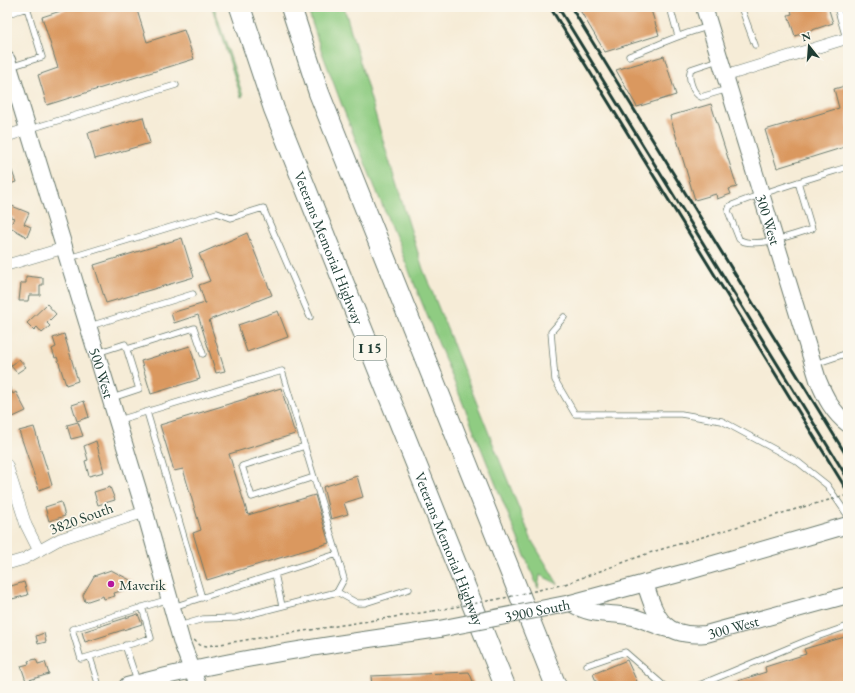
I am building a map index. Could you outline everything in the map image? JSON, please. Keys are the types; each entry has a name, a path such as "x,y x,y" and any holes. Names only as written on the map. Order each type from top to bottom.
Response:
{"highway":[{"name":"Veterans Memorial Highway","path":"240,7 274,109 505,686"},
{"path":"291,7 319,92 556,686"}],"main road":[{"name":"300 West","path":"704,7 813,365 826,398 836,413 848,424"},
{"name":"500 West","path":"8,64 145,512 170,603 198,686"},
{"name":"3900 South","path":"132,685 192,670 305,649 439,629 571,603 848,525"},
{"path":"645,583 657,617 670,629"},
{"name":"300 West","path":"571,603 583,610 596,614 633,617 688,634 706,634 848,595"}],"street":[{"path":"727,82 847,38"},
{"path":"7,136 28,129"},
{"path":"7,265 66,253"},
{"path":"7,465 26,525 39,551"},
{"name":"3820 South","path":"7,564 39,551 60,539 145,512"}],"lane":[{"path":"670,7 678,36"},
{"path":"741,7 755,45"},
{"path":"837,7 847,38"},
{"path":"7,14 27,8 42,57 8,64"},
{"path":"629,56 678,36 710,26"},
{"path":"720,59 691,69 689,74 695,93 701,97 727,82"},
{"path":"28,129 176,85"},
{"path":"798,182 812,229 775,240 747,243 740,240 730,219 728,209 730,206 761,194 798,182 848,167"},
{"path":"66,253 217,213 231,218 263,208 310,317"},
{"path":"88,327 193,294"},
{"path":"564,317 551,332 555,380 575,414 680,414 722,421 798,462 827,485 848,516"},
{"path":"127,348 194,328 203,354"},
{"path":"96,353 126,344 139,389 110,399"},
{"path":"813,365 848,353"},
{"path":"117,421 282,371 344,579 337,592"},
{"path":"147,412 202,598"},
{"path":"305,446 242,466 252,497 314,477"},
{"path":"142,607 151,638 81,659 72,629 142,607 202,598 337,554"},
{"path":"274,574 282,606"},
{"path":"178,627 203,620 236,618 337,592 357,603 365,603 409,589"},
{"path":"697,686 801,642 848,626"},
{"path":"125,646 132,685"},
{"path":"587,665 626,652 664,686"},
{"path":"90,657 99,686"}],"path":[{"path":"194,640 202,646 207,646 432,611 504,598 565,584 649,553 802,507 848,495"}],"green space":[{"path":"212,7 214,7 243,96 241,97"},
{"path":"307,7 344,7 384,144 423,269 532,541 558,584 540,575 538,588 346,116 320,47"}],"building":[{"path":"73,7 136,7 147,42 184,30 194,59 47,105 38,75 58,68 42,17"},
{"path":"578,7 650,7 659,35 605,52"},
{"path":"790,7 828,7 833,23 795,36 788,15 792,14"},
{"path":"664,56 676,95 637,107 616,70"},
{"path":"848,85 848,146 777,168 765,130 839,108 834,89"},
{"path":"711,104 737,187 729,189 731,194 717,199 716,194 695,200 670,116"},
{"path":"143,117 150,143 95,159 88,133"},
{"path":"8,160 16,182 7,185 7,161"},
{"path":"12,206 29,213 24,224 31,227 27,237 10,227 14,218 8,216"},
{"path":"247,233 272,295 209,320 225,371 216,373 198,315 174,323 171,313 205,303 199,285 210,281 199,254"},
{"path":"182,238 194,277 106,303 94,265"},
{"path":"26,276 43,278 43,285 40,285 40,295 29,295 28,301 19,301 21,283 26,283"},
{"path":"47,304 56,314 47,323 50,326 42,333 37,327 34,330 27,323"},
{"path":"278,311 288,337 247,352 238,325"},
{"path":"64,334 78,381 66,385 57,357 55,358 52,349 56,347 53,338"},
{"path":"190,346 200,379 151,394 141,361"},
{"path":"19,359 26,367 17,373 11,366"},
{"path":"7,382 13,394 16,392 26,411 13,417 7,405"},
{"path":"281,388 295,434 229,454 248,515 315,495 329,543 207,580 193,533 201,530 183,469 174,471 160,425"},
{"path":"84,401 89,417 77,421 72,405"},
{"path":"78,422 83,436 71,439 67,425"},
{"path":"34,427 52,485 39,490 19,431"},
{"path":"96,441 104,472 89,476 85,461 88,460 84,446"},
{"path":"357,476 363,497 344,503 348,514 331,519 323,487"},
{"path":"110,487 115,500 98,505 94,492"},
{"path":"61,502 65,516 49,521 45,507"},
{"name":"Maverik","path":"111,570 132,581 134,587 114,593 115,596 104,599 103,596 85,602 83,595 94,576"},
{"path":"24,582 28,595 12,599 8,587"},
{"name":"Maverik","path":"138,614 142,624 85,642 82,632"},
{"path":"44,633 46,642 38,644 36,636"},
{"path":"848,636 848,681 833,686 728,686 728,684 766,672 765,667 806,654 804,649"},
{"path":"36,659 38,664 45,662 49,674 26,681 21,666 29,664 28,661"},
{"path":"627,660 639,686 598,686 593,674"},
{"path":"469,672 475,686 372,686 371,676"}],"railway":[{"path":"550,7 848,492"},
{"path":"558,7 848,479"},
{"path":"571,7 848,458"}],"place":[{"name":"Maverik","path":"111,584"}]}
